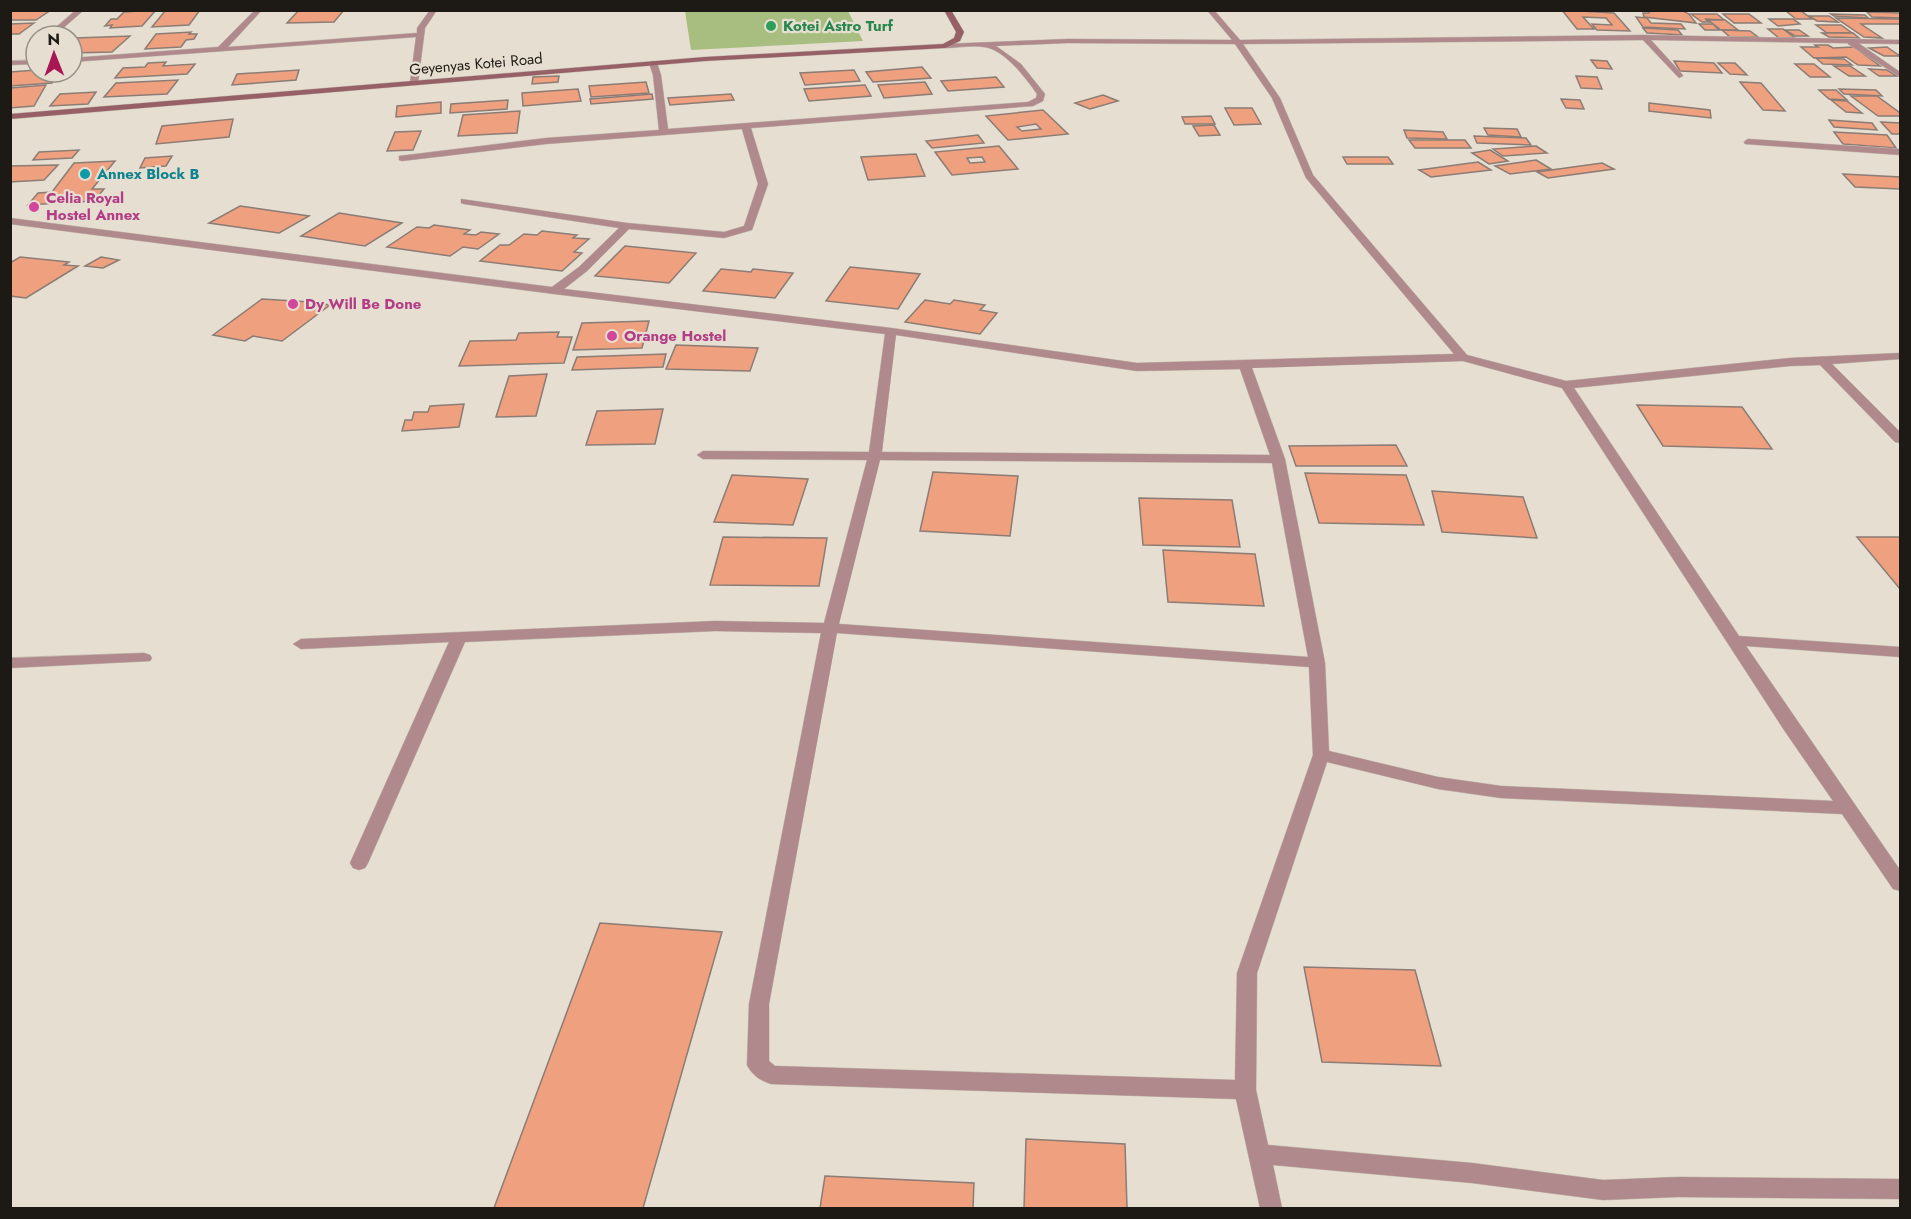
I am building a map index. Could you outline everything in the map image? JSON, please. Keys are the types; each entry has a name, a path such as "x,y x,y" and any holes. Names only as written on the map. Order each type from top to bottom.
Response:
{"street":[{"path":"64,24 81,10"},
{"path":"220,50 259,10"},
{"path":"414,83 421,28 434,10"},
{"path":"945,46 957,39 960,32 947,10"},
{"path":"1210,10 1239,42 1283,112 1301,163 1309,176 1463,357"},
{"path":"84,59 420,35"},
{"path":"945,46 1079,41 1239,42 1644,37 1900,42"},
{"path":"1644,37 1679,76"},
{"path":"1851,42 1900,75"},
{"path":"402,159 546,141 1002,107 1030,104 1040,99 1041,94 1021,68 1009,56 986,44"},
{"name":"Geyenyas Kotei Road","path":"10,117 653,63 945,46"},
{"path":"21,63 24,60"},
{"path":"10,63 24,63"},
{"path":"653,63 664,132"},
{"path":"464,201 627,226 724,235 737,233 748,228 763,184 746,127"},
{"path":"1748,142 1900,152"},
{"path":"10,221 554,291 891,331 1137,367 1463,357 1566,385 1790,362 1900,356"},
{"path":"554,291 583,269 627,226"},
{"path":"891,331 875,454 830,628 759,1004 758,1065 771,1075 782,1076 1245,1090"},
{"path":"1823,361 1900,439"},
{"path":"1245,365 1278,459 1317,663 1321,755 1247,973 1245,1090 1271,1209"},
{"path":"1566,385 1734,641 1900,884"},
{"path":"704,455 875,454 1278,459"},
{"path":"302,644 716,626 830,628 1317,663"},
{"path":"358,863 459,637"},
{"path":"1734,641 1900,651"},
{"path":"10,663 144,658"},
{"path":"1321,755 1438,783 1501,792 1847,808"},
{"path":"1260,1154 1472,1173 1603,1190 1678,1187 1900,1189"}],"green space":[{"name":"Kotei Astro Turf","path":"685,11 848,11 863,41 691,50"}],"building":[{"path":"10,10 51,10 36,20 10,20"},
{"path":"156,10 142,26 110,28 112,25 105,26 111,19 117,19 124,12"},
{"path":"200,10 189,25 152,27 165,11"},
{"path":"299,10 344,10 334,22 287,23"},
{"path":"1562,10 1614,13 1630,31 1597,30 1592,24 1612,25 1606,18 1583,17 1594,29 1577,29"},
{"path":"1683,11 1689,14 1696,23 1644,17 1643,13"},
{"path":"1786,11 1801,11 1812,19 1796,19"},
{"path":"1867,12 1900,13 1900,18 1872,17"},
{"path":"1691,14 1717,14 1724,20 1705,19 1710,22 1702,22"},
{"path":"1723,14 1749,14 1761,23 1734,23"},
{"path":"1831,14 1865,15 1868,18 1834,16"},
{"path":"1809,16 1829,16 1838,22 1817,21"},
{"path":"1636,17 1647,18 1651,23 1681,24 1685,29 1643,27"},
{"path":"1836,18 1900,19 1900,24 1861,24 1882,38 1864,37"},
{"path":"1769,19 1793,19 1800,24 1778,26"},
{"path":"1708,20 1725,20 1738,30 1721,30"},
{"path":"34,23 24,24 24,30 19,34 10,34 10,24"},
{"path":"1699,24 1713,24 1719,30 1705,30"},
{"path":"1816,25 1841,25 1852,33 1827,33"},
{"path":"1643,28 1678,30 1682,35 1647,33"},
{"path":"1768,29 1783,29 1795,38 1779,38"},
{"path":"1722,30 1750,31 1758,37 1730,37"},
{"path":"1785,30 1799,30 1808,36 1795,36"},
{"path":"191,32 189,34 197,34 194,39 186,40 181,47 145,49 156,34"},
{"path":"1822,33 1853,33 1859,38 1829,37"},
{"path":"130,36 112,52 84,53 84,38"},
{"path":"1815,45 1828,45 1833,48 1854,47 1880,66 1858,65 1846,57 1814,58 1801,47 1818,47"},
{"path":"1887,47 1900,56 1884,56 1869,48"},
{"path":"1816,58 1844,59 1852,65 1823,64"},
{"path":"1591,60 1607,61 1612,69 1597,68"},
{"path":"1674,61 1714,63 1722,73 1680,71"},
{"path":"166,62 163,66 195,64 187,74 115,78 123,68 145,67 148,63"},
{"path":"1718,63 1735,63 1747,75 1730,74"},
{"path":"1795,64 1814,64 1830,77 1810,77"},
{"path":"1834,66 1850,66 1865,76 1849,76"},
{"path":"922,67 931,78 873,82 866,72"},
{"path":"1869,69 1887,70 1897,76 1879,76"},
{"path":"299,70 296,80 232,85 237,74"},
{"path":"854,70 860,81 805,85 800,73"},
{"path":"24,71 24,84 38,84 10,86 10,72"},
{"path":"559,76 558,82 532,84 533,77"},
{"path":"1576,76 1597,77 1602,89 1581,88"},
{"path":"996,77 1004,87 948,91 941,81"},
{"path":"178,80 167,94 104,97 116,83"},
{"path":"646,82 649,93 591,97 589,86"},
{"path":"925,82 932,94 884,98 878,85"},
{"path":"1740,82 1761,83 1785,111 1763,110"},
{"path":"46,85 34,106 10,108 10,88"},
{"path":"865,85 871,96 809,101 804,89"},
{"path":"578,89 581,101 523,106 522,93"},
{"path":"1839,89 1876,90 1882,96 1844,94"},
{"path":"1819,90 1836,90 1847,100 1829,99"},
{"path":"96,92 88,104 50,106 60,94"},
{"path":"652,94 653,99 591,104 590,99"},
{"path":"731,94 734,100 670,105 668,98"},
{"path":"1103,95 1118,101 1090,109 1075,103"},
{"path":"1851,96 1877,96 1900,113 1900,116 1878,116"},
{"path":"1561,99 1580,100 1584,109 1566,108"},
{"path":"508,100 507,109 450,113 451,104"},
{"path":"1831,100 1847,101 1862,113 1846,112"},
{"path":"441,102 441,113 396,117 397,106"},
{"path":"1649,103 1710,110 1711,118 1649,111"},
{"path":"1225,108 1252,108 1261,124 1234,125"},
{"path":"1043,110 1068,134 1008,140 986,116","holes":["1036,124 1041,129 1022,131 1017,127"]},
{"path":"520,111 517,133 458,136 463,115"},
{"path":"1211,116 1215,124 1185,124 1182,117"},
{"path":"233,119 229,137 156,144 162,126"},
{"path":"1829,120 1872,123 1877,130 1834,127"},
{"path":"1881,122 1900,123 1900,134 1892,134"},
{"path":"1214,125 1220,135 1199,136 1193,126"},
{"path":"1484,128 1517,129 1521,137 1488,135"},
{"path":"1404,130 1443,132 1447,139 1407,138"},
{"path":"421,131 413,150 387,151 395,132"},
{"path":"1834,132 1887,135 1896,148 1843,144"},
{"path":"978,135 984,143 932,148 926,141"},
{"path":"1474,136 1526,138 1531,145 1477,143"},
{"path":"1409,140 1465,140 1471,148 1415,148"},
{"path":"999,146 1018,169 952,175 935,152","holes":["982,157 985,162 970,163 967,158"]},
{"path":"1536,146 1547,153 1503,156 1493,149"},
{"path":"79,150 72,158 33,160 39,152"},
{"path":"1490,150 1508,161 1489,164 1472,153"},
{"path":"916,154 925,176 868,180 861,157"},
{"path":"172,156 166,166 140,168 145,158"},
{"path":"1343,157 1388,157 1393,164 1347,164"},
{"path":"1536,160 1551,169 1510,174 1495,166"},
{"name":"Annex Block B","path":"115,161 92,189 104,189 94,201 28,205 38,193 52,192 74,163"},
{"path":"1478,162 1491,170 1431,177 1419,170"},
{"path":"1602,163 1614,169 1548,178 1537,172"},
{"path":"58,165 44,180 10,182 10,166"},
{"path":"1843,174 1900,177 1900,189 1855,187"},
{"path":"240,206 309,216 279,233 209,223"},
{"path":"339,213 402,223 365,246 301,236"},
{"path":"434,225 470,230 464,234 476,235 481,232 499,234 478,249 463,247 450,256 387,247 417,227 429,228"},
{"path":"542,231 577,235 573,238 589,239 574,252 582,253 562,271 480,261 500,245 509,245 524,234 537,235"},
{"path":"625,246 696,253 669,283 595,276"},
{"path":"20,257 69,262 64,265 78,266 26,298 10,296 10,263"},
{"path":"101,257 119,260 103,268 85,266"},
{"path":"850,267 920,274 898,309 826,301"},
{"path":"721,269 793,273 775,298 703,291"},
{"path":"262,299 330,305 282,341 253,336 245,341 213,335"},
{"path":"925,300 950,304 954,300 985,305 980,310 997,313 980,334 905,322"},
{"name":"Orange Hostel","path":"649,321 642,348 573,350 582,323"},
{"path":"559,332 557,337 572,337 564,363 459,366 470,341 516,340 519,333"},
{"path":"676,345 758,348 750,371 666,369"},
{"path":"666,354 663,367 572,370 577,357"},
{"path":"547,374 536,416 496,417 509,376"},
{"path":"464,404 459,427 402,431 405,420 412,420 414,412 428,412 430,406"},
{"path":"1637,405 1742,407 1772,449 1663,446"},
{"path":"663,409 655,444 586,445 597,411"},
{"path":"1396,445 1407,466 1296,466 1289,446"},
{"path":"933,472 1018,476 1010,536 920,531"},
{"path":"1305,473 1406,475 1424,525 1319,523"},
{"path":"732,475 808,479 793,525 714,522"},
{"path":"1432,491 1523,497 1537,538 1442,532"},
{"path":"1139,498 1232,500 1240,547 1143,545"},
{"path":"723,537 827,538 819,586 710,585"},
{"path":"1857,537 1900,537 1900,589"},
{"path":"1163,550 1255,554 1264,606 1168,602"},
{"path":"600,923 722,932 643,1208 494,1208"},
{"path":"1304,967 1415,970 1441,1066 1322,1062"},
{"path":"1026,1139 1125,1144 1127,1208 1024,1208"},
{"path":"825,1176 974,1183 973,1208 820,1208"}],"place":[{"name":"Kotei Astro Turf","path":"771,26"},
{"name":"Annex Block B","path":"85,174"},
{"name":"Celia Royal Hostel Annex","path":"34,207"},
{"name":"Dy Will Be Done","path":"293,304"},
{"name":"Orange Hostel","path":"612,336"}]}
